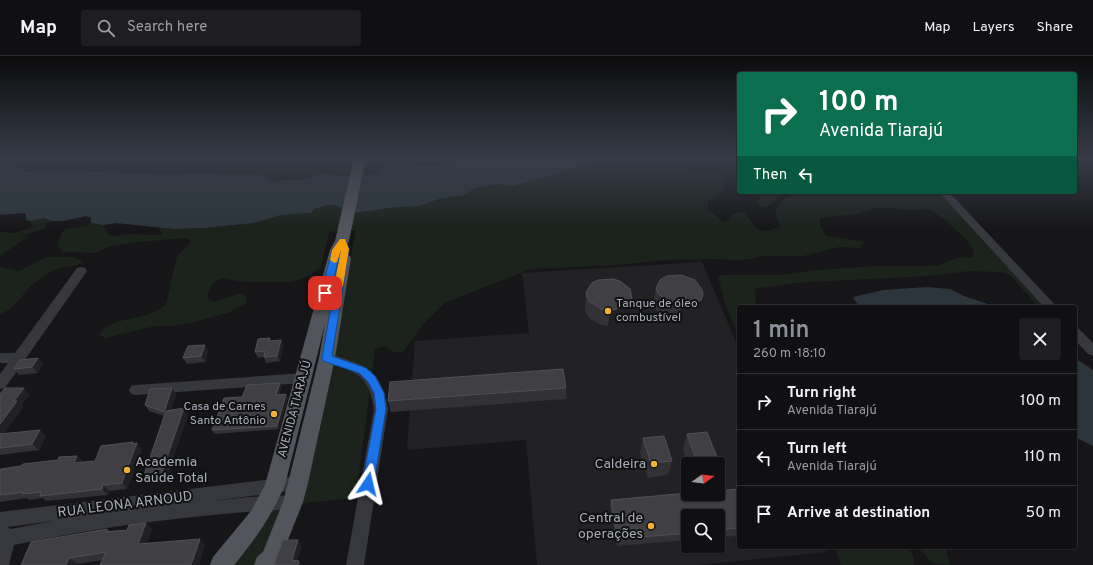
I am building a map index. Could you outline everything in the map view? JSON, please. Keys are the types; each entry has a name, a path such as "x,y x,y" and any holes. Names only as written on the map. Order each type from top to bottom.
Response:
{"main road":[{"path":"343,238 354,182"},
{"name":"AVENIDA TIARAJÚ","path":"267,563 292,502 298,483 327,358 345,249 343,238"},
{"name":"AVENIDA TIARAJÚ","path":"221,565 254,524 272,494 336,250 343,238"}],"street":[{"path":"946,194 1050,305"},
{"path":"0,384 81,271"},
{"path":"1077,334 1093,352"},
{"path":"0,358 19,358"},
{"path":"327,358 362,371 372,379 379,393 381,409 355,565"},
{"path":"136,390 303,378"},
{"name":"RUA LEONA ARNOUD","path":"4,534 272,494 298,483"},
{"name":"RUA LEONA ARNOUD","path":"0,520 272,494 292,502"},
{"path":"0,565 2,562 4,534"}],"shaded area":[{"path":"0,182 528,182 513,186 496,184 474,189 464,195 439,199 420,206 397,207 353,213 344,212 341,208 335,205 328,205 314,209 311,213 281,215 254,223 205,228 174,229 116,223 103,225 91,223 91,218 86,216 64,221 51,221 44,218 30,221 26,220 26,213 0,215"},
{"path":"528,182 725,182 723,191 714,196 708,202 708,209 723,222 727,222 734,213 744,212 755,226 763,231 780,226 775,211 783,200 790,196 921,196 924,194 944,194 1045,305 1036,305 1012,277 1006,273 999,272 969,271 927,276 793,283 755,289 756,305 737,305 737,333 725,303 718,276 780,275 817,270 875,266 929,266 940,265 956,258 972,257 974,251 966,239 930,209 913,210 878,207 858,214 820,218 820,225 826,236 862,241 864,243 859,248 839,247 803,256 763,256 753,259 734,260 665,260 617,265 531,269 446,302 424,323 402,353 393,352 385,346 375,349 356,498 303,503 356,230 329,232 321,267 309,276 292,282 243,282 222,278 213,283 207,295 209,300 215,302 241,293 247,297 246,303 230,312 191,323 172,326 155,326 105,338 99,335 109,326 149,314 166,305 176,259 191,240 184,238 128,243 111,246 95,253 63,252 58,246 60,236 65,229 86,226 91,223 103,225 109,235 156,235 163,234 158,227 174,229 205,228 254,223 281,215 311,213 314,209 328,205 335,205 341,208 420,206 439,199 464,195 474,189 496,184 513,186"},
{"path":"762,194 787,194 780,195 772,204 766,206 760,206 757,202 762,196"},
{"path":"44,218 51,221 47,223 46,228 19,237 28,236 0,256 0,232 15,233 33,227 30,221"},
{"path":"46,257 74,257 83,262 76,265 58,268 47,274 31,286 10,309 0,314 0,267 19,271"},
{"path":"702,262 737,344 737,549 824,549 826,552 698,565 537,565 526,440 407,450 415,341 529,333 522,273"},
{"path":"927,287 950,289 964,296 991,305 858,305 853,297 883,290"},
{"path":"1077,359 1093,370 1093,446 1077,438"},
{"path":"274,507 280,509 266,549 256,565 232,565"},
{"path":"836,549 908,549 913,555 914,565 841,565"},
{"path":"920,549 946,549 950,565 932,563"}],"building":[{"path":"681,275 695,280 702,290 703,295 701,300 696,303 682,306 667,302 658,293 656,288 661,279 667,276"},
{"path":"613,279 620,281 630,289 632,299 624,307 610,311 602,309 590,302 586,292 592,283 598,280"},
{"path":"270,338 269,341 281,340 277,356 264,357 265,351 255,352 258,339"},
{"path":"205,345 201,356 183,358 188,346"},
{"path":"38,358 32,367 14,369 20,360"},
{"path":"563,369 566,388 388,401 390,382"},
{"path":"280,383 276,395 286,394 277,426 212,430 224,398 242,397 247,385"},
{"path":"5,388 24,388 14,401 17,401 0,424 0,394"},
{"path":"172,388 164,412 145,405 150,389"},
{"path":"184,408 161,475 143,478 166,411"},
{"path":"40,430 32,444 0,448 0,434"},
{"path":"707,432 717,457 695,457 687,434"},
{"path":"664,436 672,461 651,463 643,438"},
{"path":"133,442 132,444 137,443 122,483 103,485 102,489 40,496 41,492 22,494 24,492 0,495 1,469 21,466 23,464 58,460 59,457 77,456 74,463 95,461 101,446"},
{"name":"Central de operações","path":"737,489 737,528 725,529 725,509 681,509 681,534 618,539 611,500 681,494 681,501 725,501 725,490"},
{"path":"146,523 138,544 200,539 191,565 100,565 106,552 69,558 66,565 21,565 31,542 107,529 106,532 127,530 129,525"},
{"path":"283,540 298,540 292,560 299,561 298,565 274,565"}],"slow traffic":[{"path":"334,260 336,250 342,241 345,249 339,286"}],"place":[{"name":"Tanque de óleo combustível","path":"608,311"},
{"name":"Casa de Carnes Santo Antônio","path":"274,414"},
{"name":"Caldeira","path":"654,464"},
{"name":"Academia Saúde Total","path":"127,470"},
{"name":"Central de operações","path":"651,526"}],"route":[{"path":"325,293 336,250 342,241 345,249 327,358 362,371 372,379 379,393 381,409 368,484"}]}
